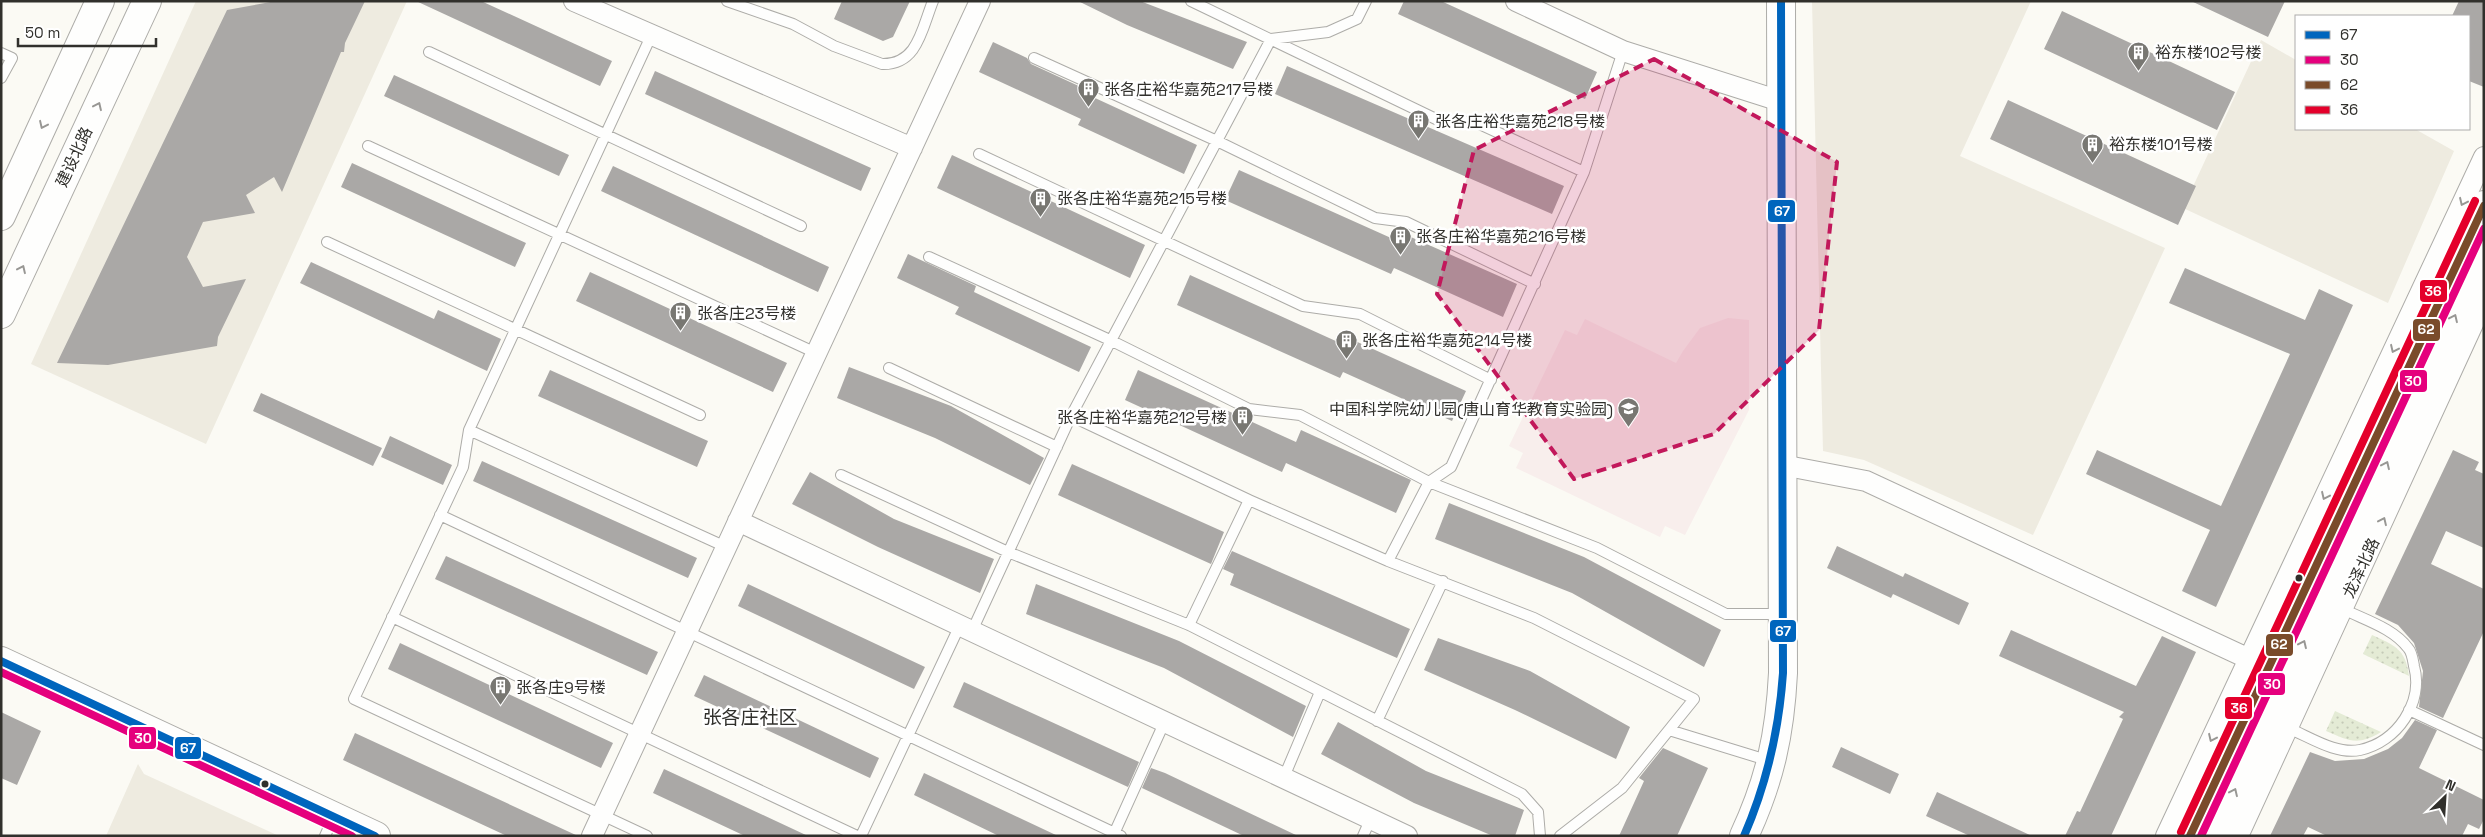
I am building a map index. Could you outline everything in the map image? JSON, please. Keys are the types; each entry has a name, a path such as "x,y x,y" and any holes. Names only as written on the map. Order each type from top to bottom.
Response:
{"main road":[{"path":"1,216 100,1"},
{"name":"建设北路","path":"1,314 147,1"},
{"path":"1744,836 1761,801 1772,762 1781,715 1783,614 1781,1"},
{"path":"2190,836 2259,664 2484,205"},
{"name":"龙泽北路","path":"2214,836 2484,255"},
{"path":"1,660 330,826 376,836"}],"street":[{"path":"574,1 912,148"},
{"path":"592,836 980,1"},
{"path":"1516,1 1623,51 1780,101"},
{"path":"2166,836 2259,664 2484,157"},
{"name":"龙泽北路","path":"2238,836 2484,300"},
{"path":"1782,465 1866,481 2259,664"},
{"path":"738,521 1284,777 1367,827 1407,836"}],"lane":[{"path":"727,1 794,24 834,46 882,64 889,64 908,57 914,49 933,1"},
{"path":"1191,1 1440,121 1475,122 1584,172"},
{"path":"1271,38 1328,32 1357,19 1366,1"},
{"path":"647,836 354,699 462,467 469,430 652,34"},
{"path":"392,617 859,836 908,736 1008,552 1071,416 1271,38"},
{"path":"1388,561 1429,482 1451,466 1491,380 1584,172 1623,51"},
{"path":"1,52 12,58 1,78"},
{"path":"429,52 801,226"},
{"path":"1034,58 1217,141 1375,218 1406,222 1535,284"},
{"path":"368,146 560,233 816,353"},
{"path":"979,154 1164,243 1303,306 1360,314 1491,380"},
{"path":"327,242 700,415"},
{"path":"929,257 1112,341 1249,409 1300,415 1429,482 1598,548 1726,614 1783,614"},
{"path":"889,368 1057,447"},
{"path":"1071,416 1249,500 1388,561 1534,618 1694,699 1622,788 1560,836"},
{"path":"469,430 726,547"},
{"path":"842,475 1008,552 1189,625 1522,794 1538,812 1540,836"},
{"path":"1189,625 1249,500"},
{"path":"440,516 1116,835 1165,721"},
{"path":"1377,721 1443,581"},
{"path":"2288,728 2339,750 2359,750 2384,741 2398,729 2409,710 2414,697 2417,677 2410,649 2394,633 2343,609"},
{"path":"1284,777 1320,692"},
{"path":"2409,710 2484,745"},
{"path":"1669,730 1772,762"}],"highlighted area":[{"path":"1654,59 1837,162 1819,330 1714,434 1574,479 1437,294 1474,150"}],"shaded area":[{"path":"196,1 407,1 206,444 31,364"},
{"path":"1812,1 2031,1 1960,156 2165,248 2033,535 1864,460 1823,451"},
{"path":"2261,40 2295,59 2295,130 2417,130 2454,151 2388,303 2183,208"},
{"name":"中国科学院幼儿园(唐山育华教育实验园)","path":"1728,318 1749,320 1749,410 1685,535 1665,526 1660,537 1516,468 1523,453 1509,446 1565,330 1577,335 1585,319 1676,363 1700,328"},
{"path":"138,764 144,774 279,836 106,836"}],"green space":[{"path":"2372,635 2398,649 2405,660 2409,676 2363,654"},
{"path":"2335,711 2381,732 2366,739 2354,740 2326,731"}],"building":[{"path":"276,1 365,1 345,43 344,52 341,52 282,192 274,177 246,195 255,213 203,222 187,257 203,287 246,279 218,337 217,346 108,365 57,363 227,10"},
{"path":"416,1 481,1 612,61 600,86"},
{"path":"842,1 910,1 893,37 883,41 834,19"},
{"path":"1078,1 1140,1 1247,42 1233,69 1127,25"},
{"path":"1404,1 1441,1 1597,72 1585,99 1398,14"},
{"path":"2191,1 2285,1 2268,37"},
{"path":"2459,1 2484,1 2484,87 2470,81 2470,15 2452,15"},
{"name":"裕东楼102号楼","path":"2062,11 2235,92 2217,130 2044,49"},
{"name":"张各庄裕华嘉苑217号楼","path":"993,42 1027,58 1031,64 1096,94 1095,98 1197,145 1184,174 1078,125 1081,119 979,72"},
{"name":"张各庄裕华嘉苑218号楼","path":"1287,66 1564,186 1552,214 1275,94"},
{"path":"655,71 871,168 861,191 645,94"},
{"path":"394,75 569,155 559,176 384,96"},
{"name":"裕东楼101号楼","path":"2008,100 2196,186 2178,225 1990,139"},
{"name":"张各庄裕华嘉苑215号楼","path":"952,155 1145,245 1130,278 937,188"},
{"path":"352,163 526,243 515,267 341,187"},
{"path":"613,166 829,267 818,292 601,191"},
{"name":"张各庄裕华嘉苑216号楼","path":"1239,170 1400,242 1404,234 1517,284 1503,317 1394,268 1391,274 1225,200"},
{"path":"908,254 976,286 974,292 1091,347 1079,372 955,314 959,307 897,278"},
{"path":"311,262 434,319 438,310 501,339 487,371 300,283"},
{"path":"2185,268 2305,320 2319,289 2353,305 2216,607 2182,591 2210,530 2086,474 2097,450 2221,506 2290,354 2169,303"},
{"name":"张各庄23号楼","path":"590,272 787,363 773,392 576,301"},
{"name":"张各庄裕华嘉苑214号楼","path":"1190,275 1349,347 1353,340 1466,391 1452,421 1343,372 1340,378 1177,305"},
{"path":"849,367 951,406 1044,458 1030,485 935,438 837,398"},
{"path":"550,370 708,441 697,467 538,396"},
{"name":"张各庄裕华嘉苑212号楼","path":"1138,370 1296,442 1301,430 1411,480 1396,513 1286,463 1282,472 1125,400"},
{"path":"261,393 382,448 373,466 253,411"},
{"path":"390,436 452,465 443,485 381,457"},
{"path":"2453,450 2479,462 2475,470 2484,474 2484,548 2446,531 2431,564 2484,589 2484,631 2443,718 2419,707 2423,671 2414,643 2398,625 2375,614"},
{"path":"482,461 697,558 688,578 473,481"},
{"path":"1072,464 1224,532 1211,564 1058,495"},
{"path":"810,472 894,519 994,559 980,593 878,547 792,504"},
{"path":"1449,503 1584,557 1721,630 1704,667 1572,593 1435,539"},
{"path":"1837,546 1903,577 1905,573 1969,603 1959,625 1893,594 1891,598 1827,568"},
{"path":"1232,551 1410,629 1397,658 1230,585 1234,574 1223,569"},
{"path":"446,556 658,652 647,675 435,579"},
{"path":"748,584 925,667 914,689 738,606"},
{"path":"1036,584 1179,641 1306,706 1293,737 1164,668 1026,614"},
{"path":"2011,630 2136,686 2162,636 2196,652 2111,836 2065,836 2077,811 2080,812 2123,719 2119,717 2124,712 1999,656"},
{"path":"1438,638 1530,671 1630,727 1616,759 1515,710 1424,670"},
{"name":"张各庄9号楼","path":"400,643 613,743 601,768 388,669"},
{"path":"704,675 879,758 870,778 694,696"},
{"path":"964,682 1139,762 1128,787 953,707"},
{"path":"1,712 41,731 17,785 1,778"},
{"path":"2415,720 2437,730 2419,768 2484,800 2484,819 2479,829 2468,824 2462,836 2327,836 2308,827 2303,836 2270,836 2310,752 2335,761 2364,759 2388,749 2402,738"},
{"path":"1338,722 1426,771 1524,810 1515,836 1493,836 1414,803 1321,754"},
{"path":"355,733 578,836 507,836 343,760"},
{"path":"1841,747 1899,774 1890,794 1832,767"},
{"path":"1663,748 1708,768 1677,836 1619,836 1644,781 1639,778"},
{"path":"1151,768 1298,836 1244,836 1142,788"},
{"path":"664,769 808,836 745,836 653,793"},
{"path":"924,773 1058,836 999,836 914,795"},
{"path":"1937,792 2032,836 1970,836 1926,816"}],"transit line":[{"name":"67","path":"1744,836 1771,756 1783,673 1781,1"},
{"name":"36","path":"2181,832 2475,201"},
{"name":"62","path":"2190,836 2484,206"},
{"name":"30","path":"2201,836 2484,229"},
{"name":"67","path":"1,661 375,836"},
{"name":"30","path":"1,672 352,836"}],"place":[{"name":"裕东楼102号楼","path":"2139,71"},
{"name":"张各庄裕华嘉苑217号楼","path":"1088,108"},
{"name":"张各庄裕华嘉苑218号楼","path":"1419,140"},
{"name":"裕东楼101号楼","path":"2093,163"},
{"name":"张各庄裕华嘉苑215号楼","path":"1041,217"},
{"name":"张各庄裕华嘉苑216号楼","path":"1400,255"},
{"name":"张各庄23号楼","path":"681,332"},
{"name":"张各庄裕华嘉苑214号楼","path":"1346,359"},
{"name":"中国科学院幼儿园(唐山育华教育实验园)","path":"1629,428"},
{"name":"张各庄裕华嘉苑212号楼","path":"1243,436"},
{"name":"张各庄9号楼","path":"500,706"}],"district":[{"name":"张各庄社区","path":"750,717"}]}
